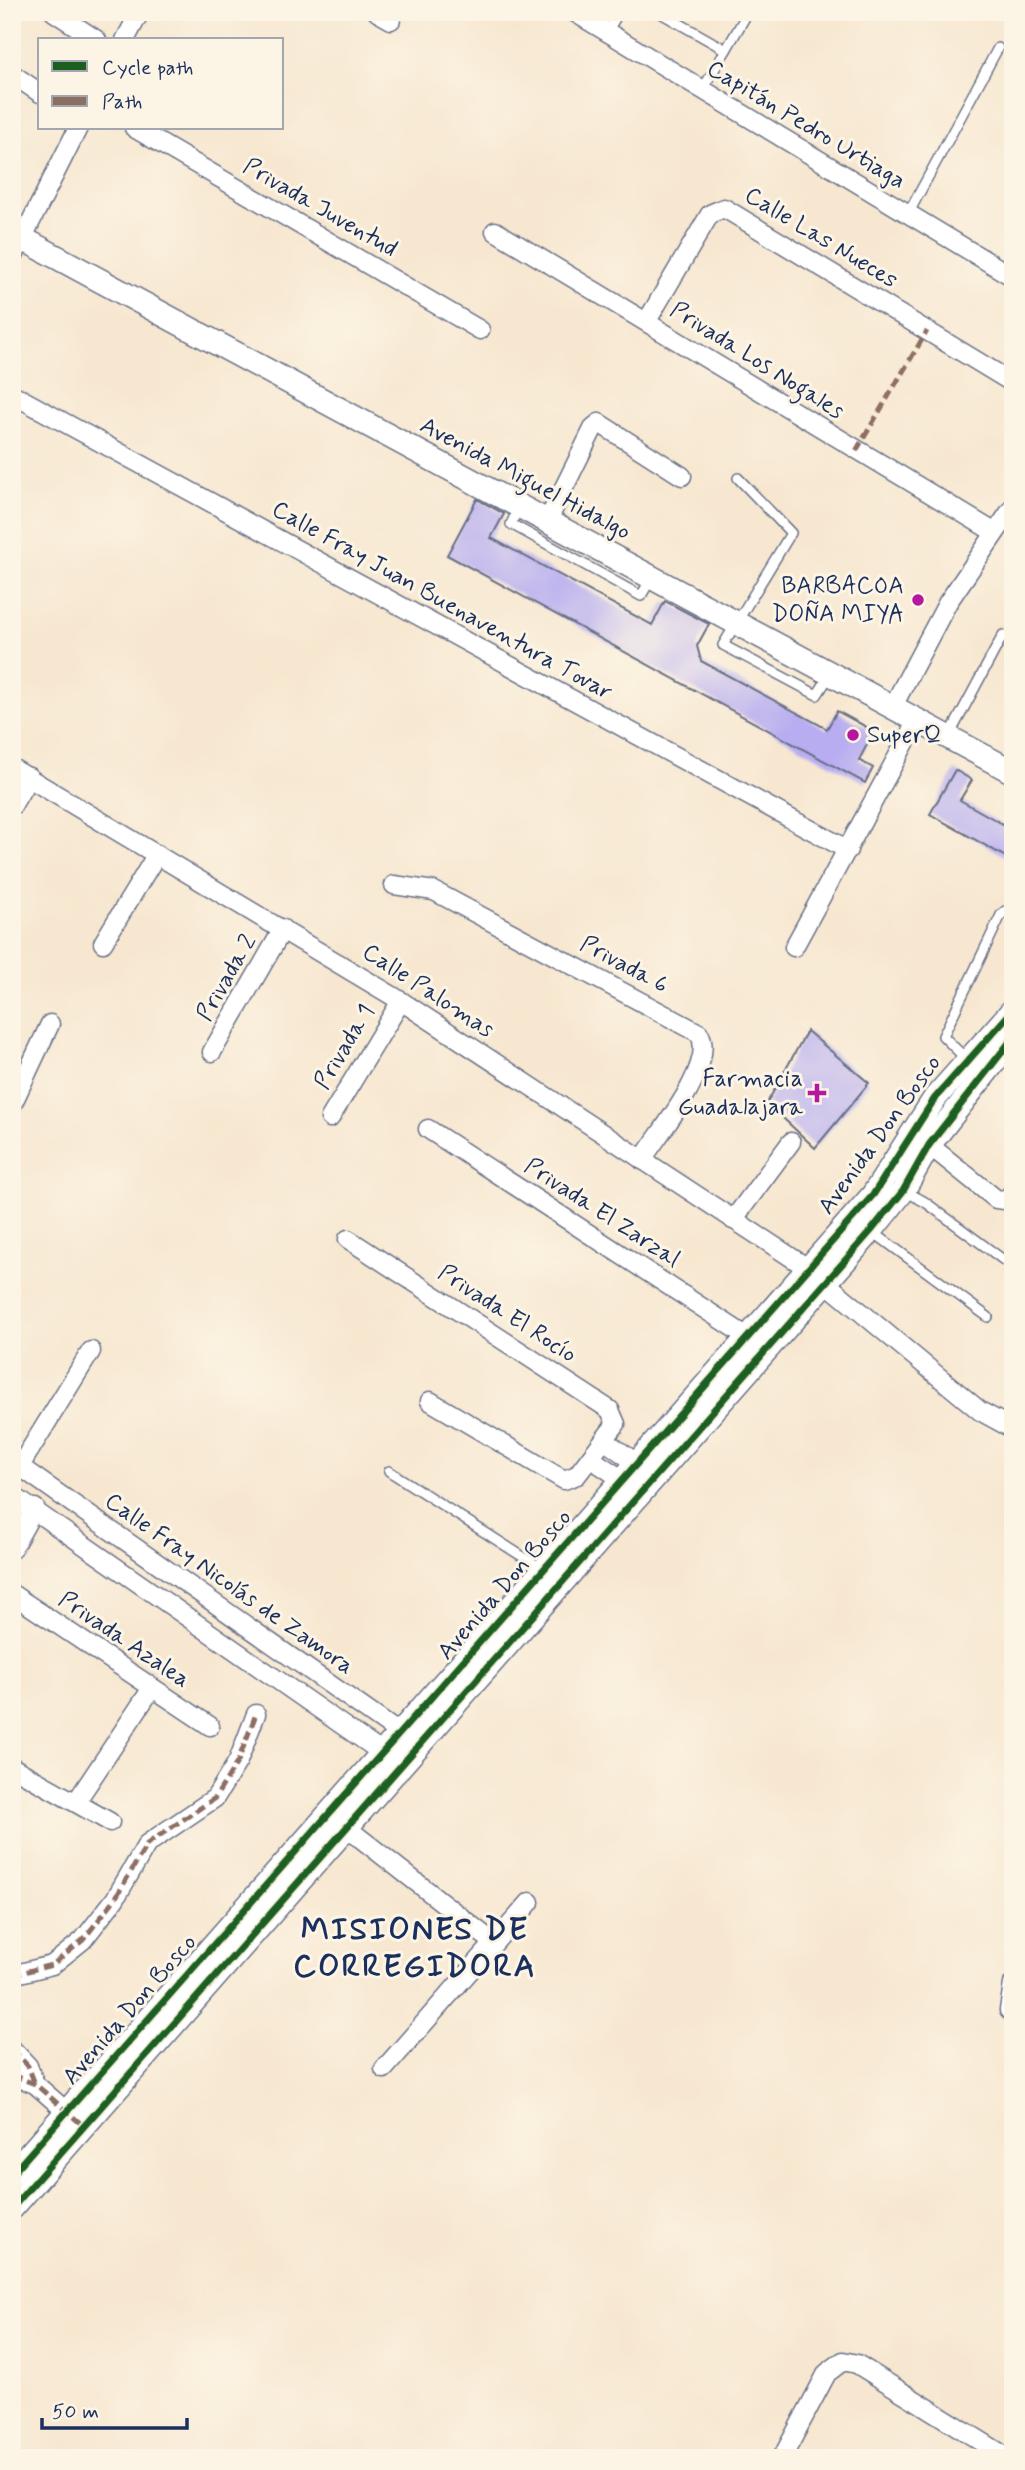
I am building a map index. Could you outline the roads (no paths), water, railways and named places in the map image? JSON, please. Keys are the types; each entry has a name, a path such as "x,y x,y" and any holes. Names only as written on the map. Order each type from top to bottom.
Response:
{"street":[{"path":"54,12 94,38"},
{"path":"126,38 140,12"},
{"name":"Capitán Pedro Urtiaga","path":"574,12 1013,277"},
{"path":"12,74 38,92"},
{"path":"16,243 77,130"},
{"name":"Privada Juventud","path":"137,130 480,330"},
{"name":"Calle Las Nueces","path":"647,320 710,214 724,208 1013,383"},
{"name":"Privada Los Nogales","path":"495,231 647,320 856,451 994,532"},
{"name":"Avenida Miguel Hidalgo","path":"16,243 548,520 1013,772"},
{"name":"Calle Fray Juan Buenaventura Tovar","path":"12,394 848,850"},
{"path":"548,520 594,427 599,423 682,477"},
{"path":"893,706 948,602 1013,507"},
{"path":"794,947 918,719"},
{"name":"Calle Palomas","path":"12,768 401,1001 819,1275 980,1411 1013,1429"},
{"path":"12,806 29,777"},
{"path":"103,943 157,854"},
{"name":"Privada 6","path":"394,885 434,891 699,1033 703,1040 701,1069 642,1160"},
{"name":"Privada 2","path":"212,1052 283,929"},
{"name":"Privada 1","path":"330,1118 401,1001"},
{"name":"Avenida Don Bosco","path":"408,1740 819,1275 935,1098 1013,1010"},
{"path":"12,1105 50,1024"},
{"name":"Avenida Don Bosco","path":"12,2208 86,2128 346,1827 392,1760 544,1570 749,1338 871,1231 903,1191 929,1145 1013,1038"},
{"name":"Privada El Zarzal","path":"428,1129 749,1338"},
{"path":"733,1220 791,1142"},
{"path":"929,1145 996,1199 1005,1200 1013,1193"},
{"name":"Privada El Rocío","path":"348,1239 610,1410 616,1424 605,1441"},
{"path":"16,1464 91,1352"},
{"path":"430,1401 558,1478 571,1479 605,1441 631,1472"},
{"path":"590,1458 631,1472"},
{"name":"Calle Fray Nicolás de Zamora","path":"16,1464 408,1740"},
{"name":"Calle Fray Nicolás de Zamora","path":"12,1495 35,1508 392,1760"},
{"path":"12,1549 35,1508"},
{"name":"Privada Azalea","path":"12,1594 210,1726"},
{"path":"76,1802 152,1689"},
{"path":"12,1975 52,1965 83,1940 115,1899 147,1844 215,1798 238,1761 256,1714"},
{"name":"Avenida Don Bosco","path":"12,2174 298,1847 392,1760"},
{"path":"12,1767 110,1822"},
{"path":"346,1827 494,1943"},
{"path":"384,2069 530,1902"},
{"path":"1011,2012 1013,1984"},
{"path":"12,2049 28,2066 35,2084"},
{"path":"12,2075 35,2084 86,2128"},
{"path":"782,2458 827,2373 843,2361 857,2364 1008,2458"}],"lane":[{"path":"607,32 619,12"},
{"path":"659,12 726,50"},
{"path":"702,90 748,12"},
{"path":"907,215 998,48"},
{"path":"738,478 791,533 738,623"},
{"path":"520,506 511,524 641,596 653,577"},
{"path":"949,736 1003,635"},
{"path":"967,1061 943,1036 1001,915 1005,911 1013,913"},
{"path":"903,1191 925,1202 1013,1267"},
{"path":"871,1231 988,1317"},
{"path":"389,1471 544,1570"}],"place":[{"name":"BARBACOA DOÑA MIYA","path":"918,600"},
{"name":"SuperQ","path":"853,735"},
{"name":"Farmacia Guadalajara","path":"817,1093"}],"district":[{"name":"MISIONES DE CORREGIDORA","path":"415,1948"}]}
